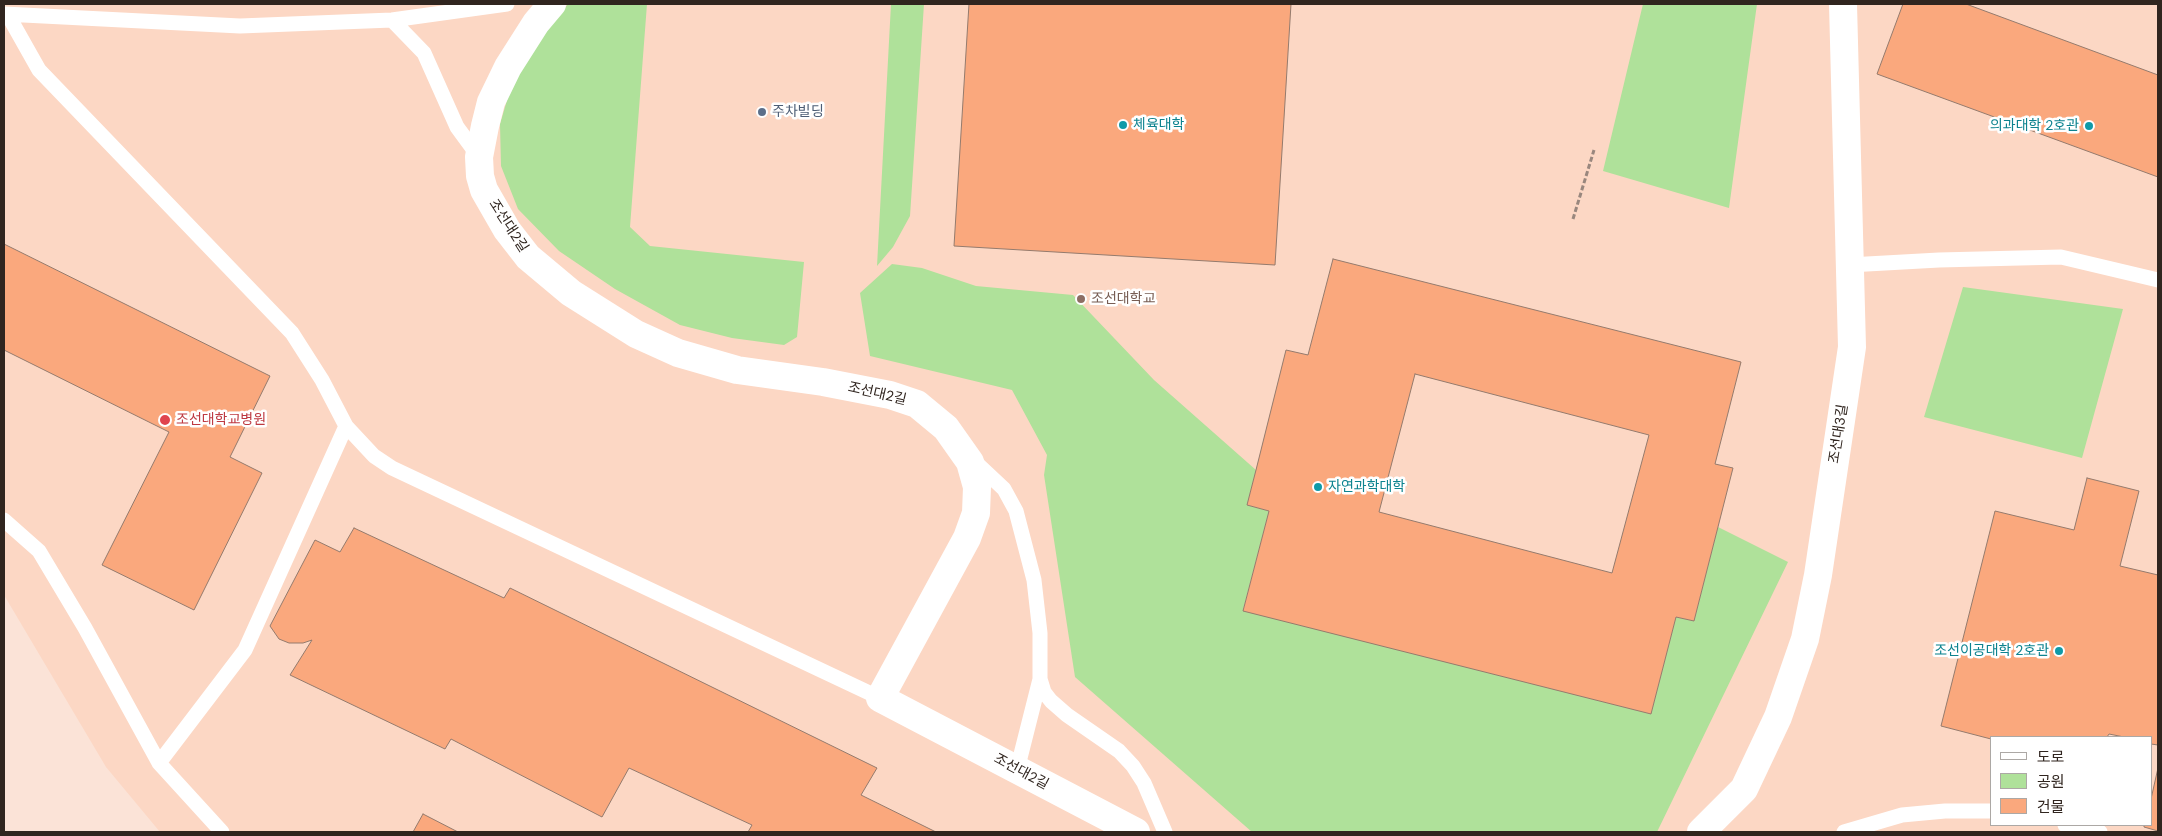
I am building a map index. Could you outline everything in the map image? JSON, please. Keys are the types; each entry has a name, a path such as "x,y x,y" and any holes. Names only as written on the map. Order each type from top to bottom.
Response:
{"street":[{"name":"조선대2길","path":"552,4 536,24 508,67 491,102 479,157 480,176 484,190 507,230 528,257 571,293 636,334 678,353 737,370 833,384 890,395 913,402 946,428 970,462 976,487 976,513 967,538 880,698 1136,832"},
{"name":"조선대3길","path":"1701,832 1744,789 1778,717 1805,639 1818,574 1852,347 1843,4"}],"lane":[{"path":"6,15 240,26 392,20 507,4"},
{"path":"6,15 39,70 292,332 322,380 346,426 374,456 392,468 880,698"},
{"path":"392,20 424,53 457,127 479,157"},
{"path":"1849,265 1939,260 2061,257 2158,280"},
{"path":"159,763 246,650 346,426"},
{"path":"964,453 995,478 1004,489 1016,511 1026,544 1035,588 1040,633 1040,679 1017,770"},
{"path":"4,520 39,551 85,628 159,763 222,832"},
{"path":"1040,679 1044,692 1051,701 1067,715 1119,751 1133,766 1144,783 1165,832"},
{"path":"1844,832 1902,815 1945,811 1990,811"},
{"path":"2070,826 2100,832"}],"path":[{"path":"1573,219 1594,150"}],"shaded area":[{"name":"조선대학교","path":"4,4 2158,4 2158,832 160,832 106,767 4,595"}],"green space":[{"path":"568,4 647,4 630,227 650,246 804,262 797,337 784,345 732,338 680,325 615,289 559,251 518,209 501,166 500,124 510,90 537,43"},
{"path":"891,4 924,4 910,216 893,247 877,266"},
{"path":"1643,4 1757,4 1729,208 1603,171"},
{"path":"892,264 922,268 976,286 1073,295 1154,380 1256,470 1247,505 1269,511 1243,610 1651,714 1676,617 1694,621 1718,527 1788,562 1657,832 1252,832 1075,677 1044,475 1047,455 1012,390 870,356 860,293"},
{"path":"1963,287 2123,309 2082,458 1924,417"}],"building":[{"name":"체육대학","path":"969,4 1291,4 1275,265 954,246"},
{"name":"의과대학 2호관","path":"1903,4 1966,4 2158,75 2158,177 1877,74"},
{"path":"4,244 270,376 230,457 262,473 194,610 102,565 169,432 4,350"},
{"name":"자연과학대학","path":"1333,259 1741,362 1715,464 1733,468 1694,621 1676,617 1651,714 1243,611 1269,511 1247,505 1286,350 1308,355","holes":["1415,374 1649,435 1612,573 1379,512"]},
{"name":"조선이공대학 2호관","path":"2087,478 2139,491 2120,566 2158,575 2158,745 2152,744 2152,736 2119,736 2109,734 2108,736 1990,736 1990,739 1941,726 1995,511 2074,530"},
{"path":"354,528 504,598 510,588 877,768 861,795 936,832 748,832 752,825 629,768 602,817 451,739 445,749 290,675 312,640 303,643 289,643 279,639 270,626 315,540 340,552"},
{"path":"2158,768 2158,831 2144,827 2152,826 2152,795"},
{"path":"423,814 458,832 413,832"}],"place":[{"name":"주차빌딩","path":"762,112"},
{"name":"체육대학","path":"1123,125"},
{"name":"의과대학 2호관","path":"2089,126"},
{"name":"조선대학교","path":"1081,299"},
{"name":"조선대학교병원","path":"165,420"},
{"name":"자연과학대학","path":"1318,487"},
{"name":"조선이공대학 2호관","path":"2059,651"}]}
